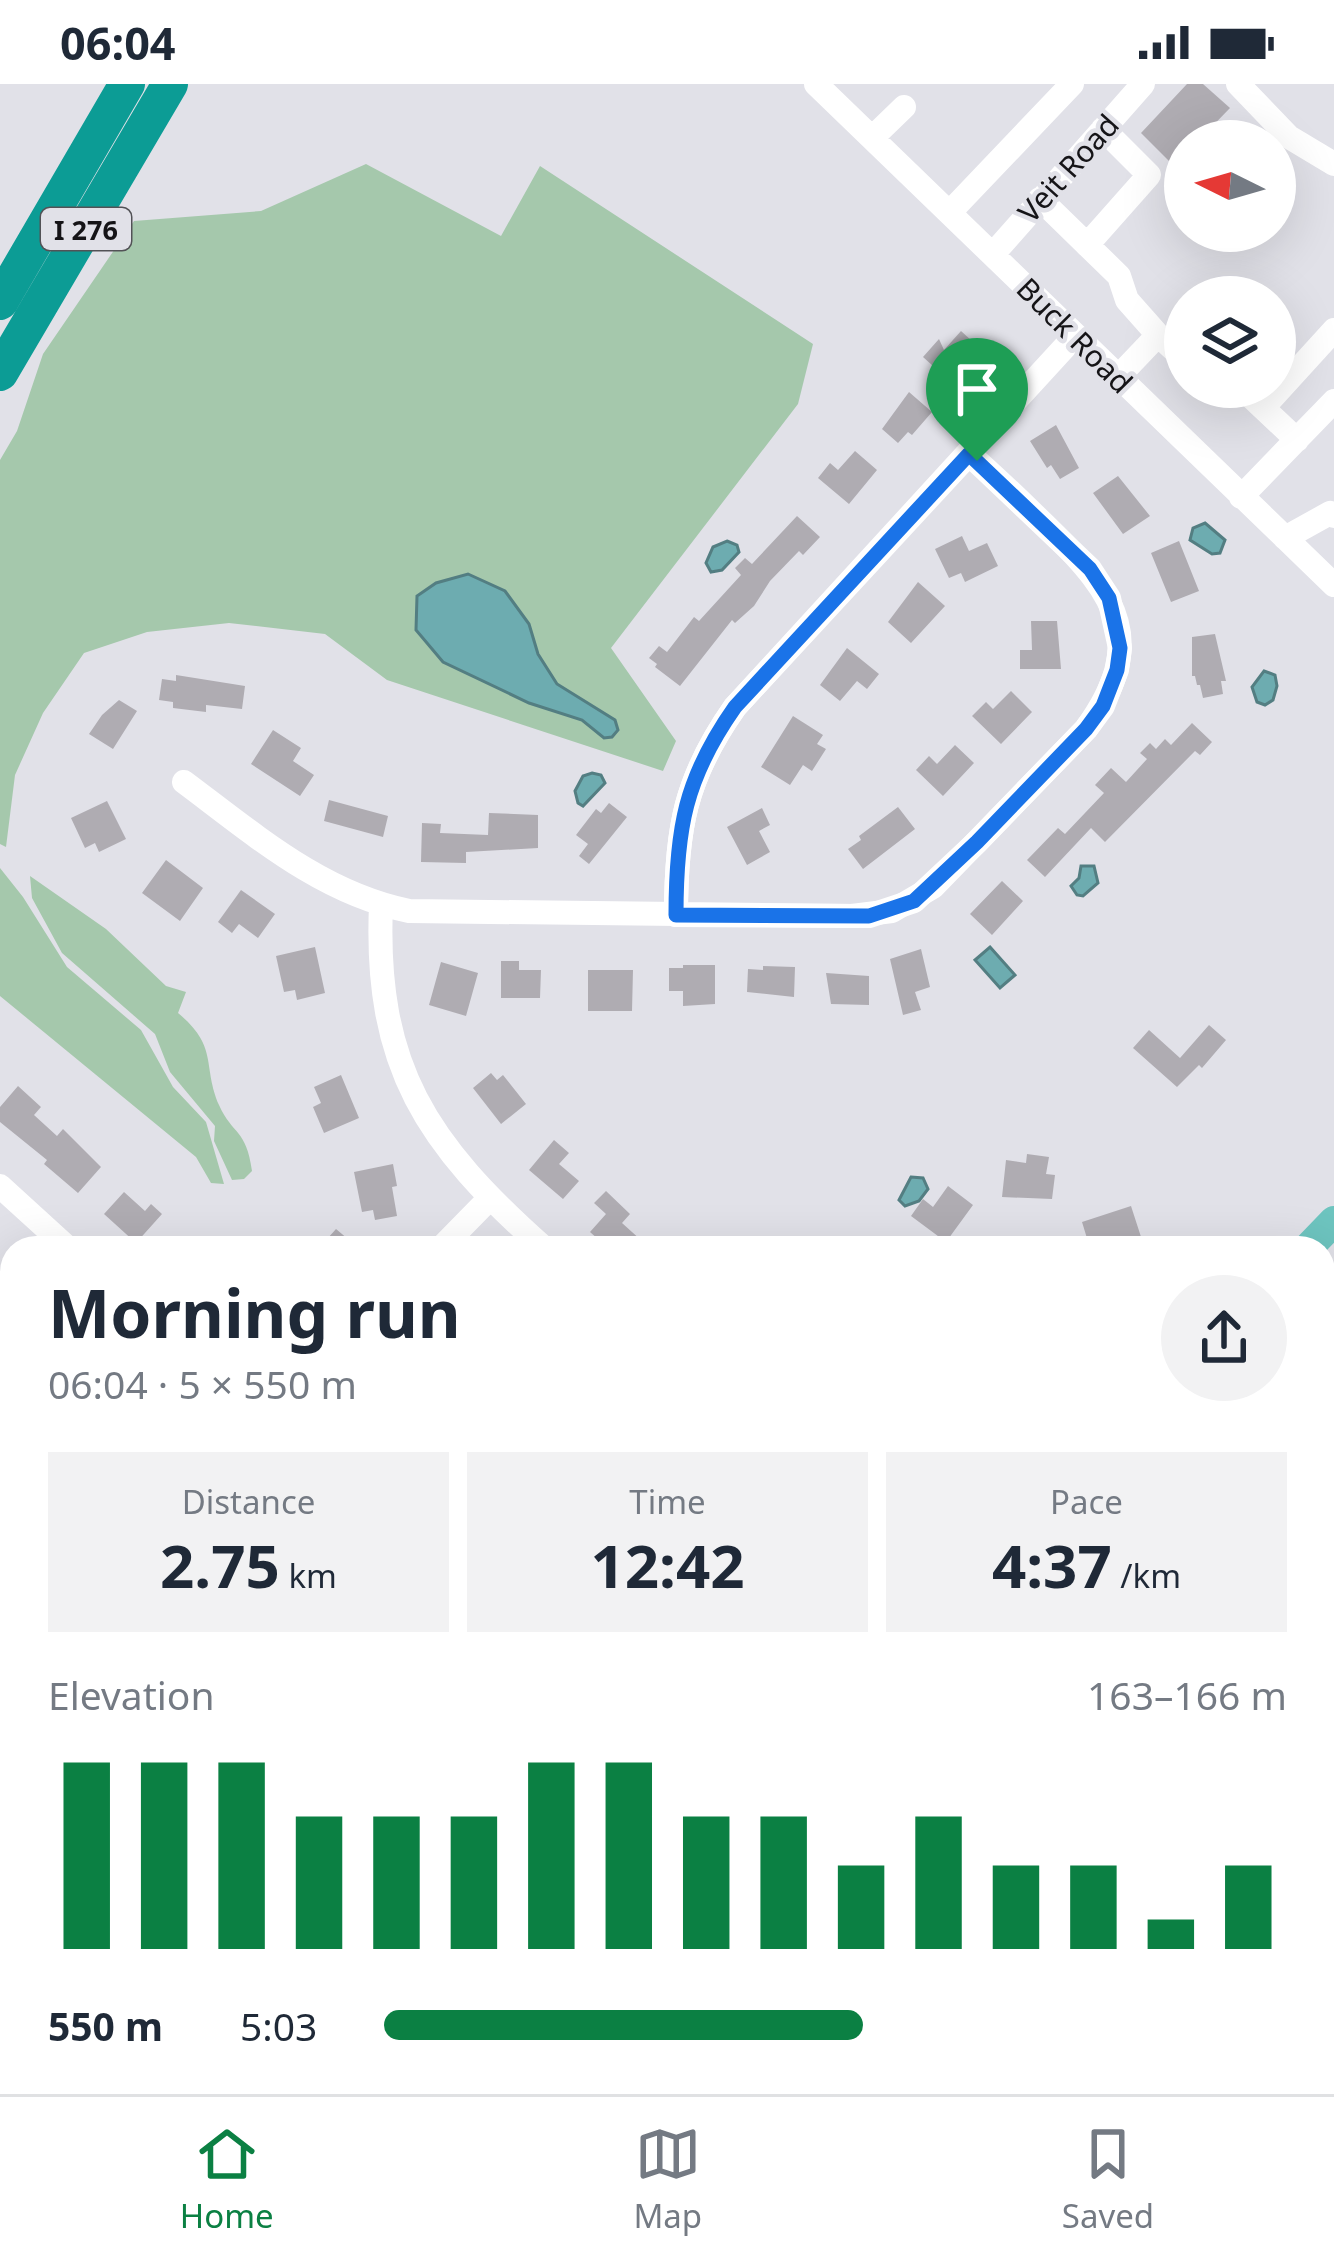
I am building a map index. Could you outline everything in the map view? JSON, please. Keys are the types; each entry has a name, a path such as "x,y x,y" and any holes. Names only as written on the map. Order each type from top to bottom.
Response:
{"highway":[{"name":"I 276","path":"0,302 127,84"},
{"name":"I 276","path":"0,373 170,84"}],"street":[{"name":"Buck Road","path":"816,84 1334,584"},
{"path":"950,212 1072,84"},
{"name":"Veit Road","path":"994,254 1143,84"},
{"path":"1238,84 1288,137 1334,164"},
{"path":"872,138 904,107"},
{"path":"1087,245 1149,175 1102,129"},
{"path":"1040,200 1119,276 1127,300 1164,341"},
{"path":"1296,372 1334,330"},
{"path":"1118,378 1158,335"},
{"path":"676,915 679,827 691,783 715,736 735,707 1074,337"},
{"path":"1241,497 1334,401"},
{"path":"1263,408 1297,440"},
{"path":"184,782 314,877 381,905 444,914 869,916 914,901 1086,729 1103,706 1120,648 1109,598 1090,569 969,454"},
{"path":"1285,538 1330,513 1334,516"},
{"path":"381,905 382,989 398,1059 438,1140 489,1199 531,1236"},
{"path":"0,1186 55,1236"},
{"path":"453,1236 489,1199"}],"green space":[{"path":"366,164 501,236 540,166 813,344 798,404 611,648 676,741 663,771 387,680 325,634 229,623 147,632 84,653 43,713 15,775 6,847 0,844 0,460 17,431 43,354 134,221 261,211"},
{"path":"0,868 67,967 141,1030 173,1087 206,1122 224,1184 211,1183 196,1157 0,996"},
{"path":"30,876 106,929 166,986 186,992 178,1013 205,1047 219,1105 243,1139 252,1171 244,1179 232,1180 214,1141 215,1126 170,1072 155,1034 62,953 32,898"}],"water":[{"path":"1205,523 1225,540 1220,553 1212,554 1190,540 1193,528"},
{"path":"727,541 737,545 739,552 722,570 711,572 706,563 713,547"},
{"path":"468,574 505,591 529,624 538,654 557,684 615,720 618,730 612,737 604,738 582,720 529,703 443,662 416,630 417,596 436,583"},
{"path":"1264,671 1275,675 1277,686 1273,700 1265,705 1257,702 1252,687"},
{"path":"601,775 605,783 583,806 575,791 583,776"},
{"path":"1081,866 1094,866 1098,883 1083,896 1071,886"},
{"path":"990,947 1015,975 1000,988 975,960"},
{"path":"911,1177 923,1178 928,1189 919,1201 905,1206 899,1200"}],"building":[{"path":"1187,84 1203,84 1230,108 1218,120 1164,120 1164,156 1141,133"},
{"path":"961,331 983,351 953,384 923,357 939,339 944,350"},
{"path":"909,392 932,412 898,443 882,429"},
{"path":"1056,425 1079,468 1060,479 1030,441"},
{"path":"855,451 877,470 849,504 818,478 830,463 838,470"},
{"path":"1118,476 1150,516 1123,534 1093,493"},
{"path":"797,516 820,537 770,581 754,606 735,623 732,620 680,686 655,667 649,658 659,646 667,652 694,617 699,621 741,575 735,568 745,558 752,564"},
{"path":"962,536 969,551 987,543 998,566 965,582 961,573 949,578 935,549"},
{"path":"1179,541 1199,591 1171,602 1151,553"},
{"path":"918,582 945,606 911,643 888,622"},
{"path":"1031,621 1057,621 1061,669 1020,669 1020,650 1032,650"},
{"path":"1215,634 1226,681 1221,681 1223,694 1203,698 1192,676 1192,637"},
{"path":"847,648 879,674 867,689 857,681 840,701 820,685"},
{"path":"176,675 245,686 242,709 173,708 173,702 159,700 162,679 176,681"},
{"path":"1011,691 1032,712 1001,744 972,716 986,702 993,709"},
{"path":"119,700 137,711 113,749 89,734"},
{"path":"793,716 823,735 817,744 826,749 812,771 803,765 790,785 761,767"},
{"path":"1192,723 1212,742 1200,755 1195,751 1105,842 1091,828 1045,877 1027,860 1058,828 1065,834 1104,793 1095,785 1111,768 1126,782 1147,759 1140,753 1150,743 1156,749 1165,739 1171,745"},
{"path":"273,730 301,748 293,761 314,775 300,796 251,764"},
{"path":"955,745 974,763 943,796 916,770 929,756 937,764"},
{"path":"329,800 388,816 383,837 324,821"},
{"path":"107,801 126,839 99,852 95,843 85,848 71,818"},
{"path":"609,803 627,817 589,864 579,856 588,844 576,835 596,809 601,813"},
{"path":"898,807 915,829 863,869 848,849"},
{"path":"762,808 770,825 759,831 770,852 747,865 727,827"},
{"path":"489,813 538,815 538,848 466,852 466,863 421,862 422,823 441,824 440,833 488,835"},
{"path":"166,860 203,888 180,921 142,893"},
{"path":"1002,881 1023,901 992,935 970,914"},
{"path":"241,890 275,914 258,938 239,924 232,933 218,922"},
{"path":"315,947 325,993 297,1000 295,990 284,992 276,956"},
{"path":"921,949 930,987 915,992 921,1010 903,1015 890,959"},
{"path":"501,961 519,961 519,970 541,970 540,998 501,998"},
{"path":"441,962 478,973 466,1016 429,1005"},
{"path":"715,965 715,1004 683,1006 683,991 669,991 669,968"},
{"path":"763,966 795,967 794,997 747,992 748,969 763,970"},
{"path":"588,970 633,970 632,1011 588,1011"},
{"path":"826,973 869,976 869,1005 831,1004"},
{"path":"1209,1025 1226,1040 1177,1087 1133,1048 1149,1030 1180,1058"},
{"path":"491,1073 497,1080 503,1075 526,1104 501,1124 473,1088"},
{"path":"341,1075 359,1118 324,1133 313,1107 321,1103 314,1087"},
{"path":"18,1086 41,1107 34,1115 57,1136 63,1129 101,1167 78,1193 0,1122 0,1107"},
{"path":"554,1140 569,1153 559,1164 579,1181 563,1199 529,1170"},
{"path":"1027,1154 1049,1157 1046,1174 1055,1175 1052,1199 1002,1197 1006,1160 1026,1163"},
{"path":"393,1164 397,1216 375,1220 373,1210 362,1212 354,1172"},
{"path":"948,1186 973,1205 950,1236 938,1236 911,1216 923,1199 933,1207"},
{"path":"606,1191 630,1214 622,1223 636,1236 594,1236 590,1232 606,1214 594,1203"},
{"path":"124,1192 145,1211 151,1204 162,1214 142,1236 128,1236 104,1214"},
{"path":"1131,1206 1141,1236 1086,1236 1082,1222"}],"route":[{"path":"969,454 977,461 1090,569 1109,598 1120,648 1103,706 977,842 914,901 869,916 676,915 679,827 691,783 715,736 735,707 969,454"}]}
